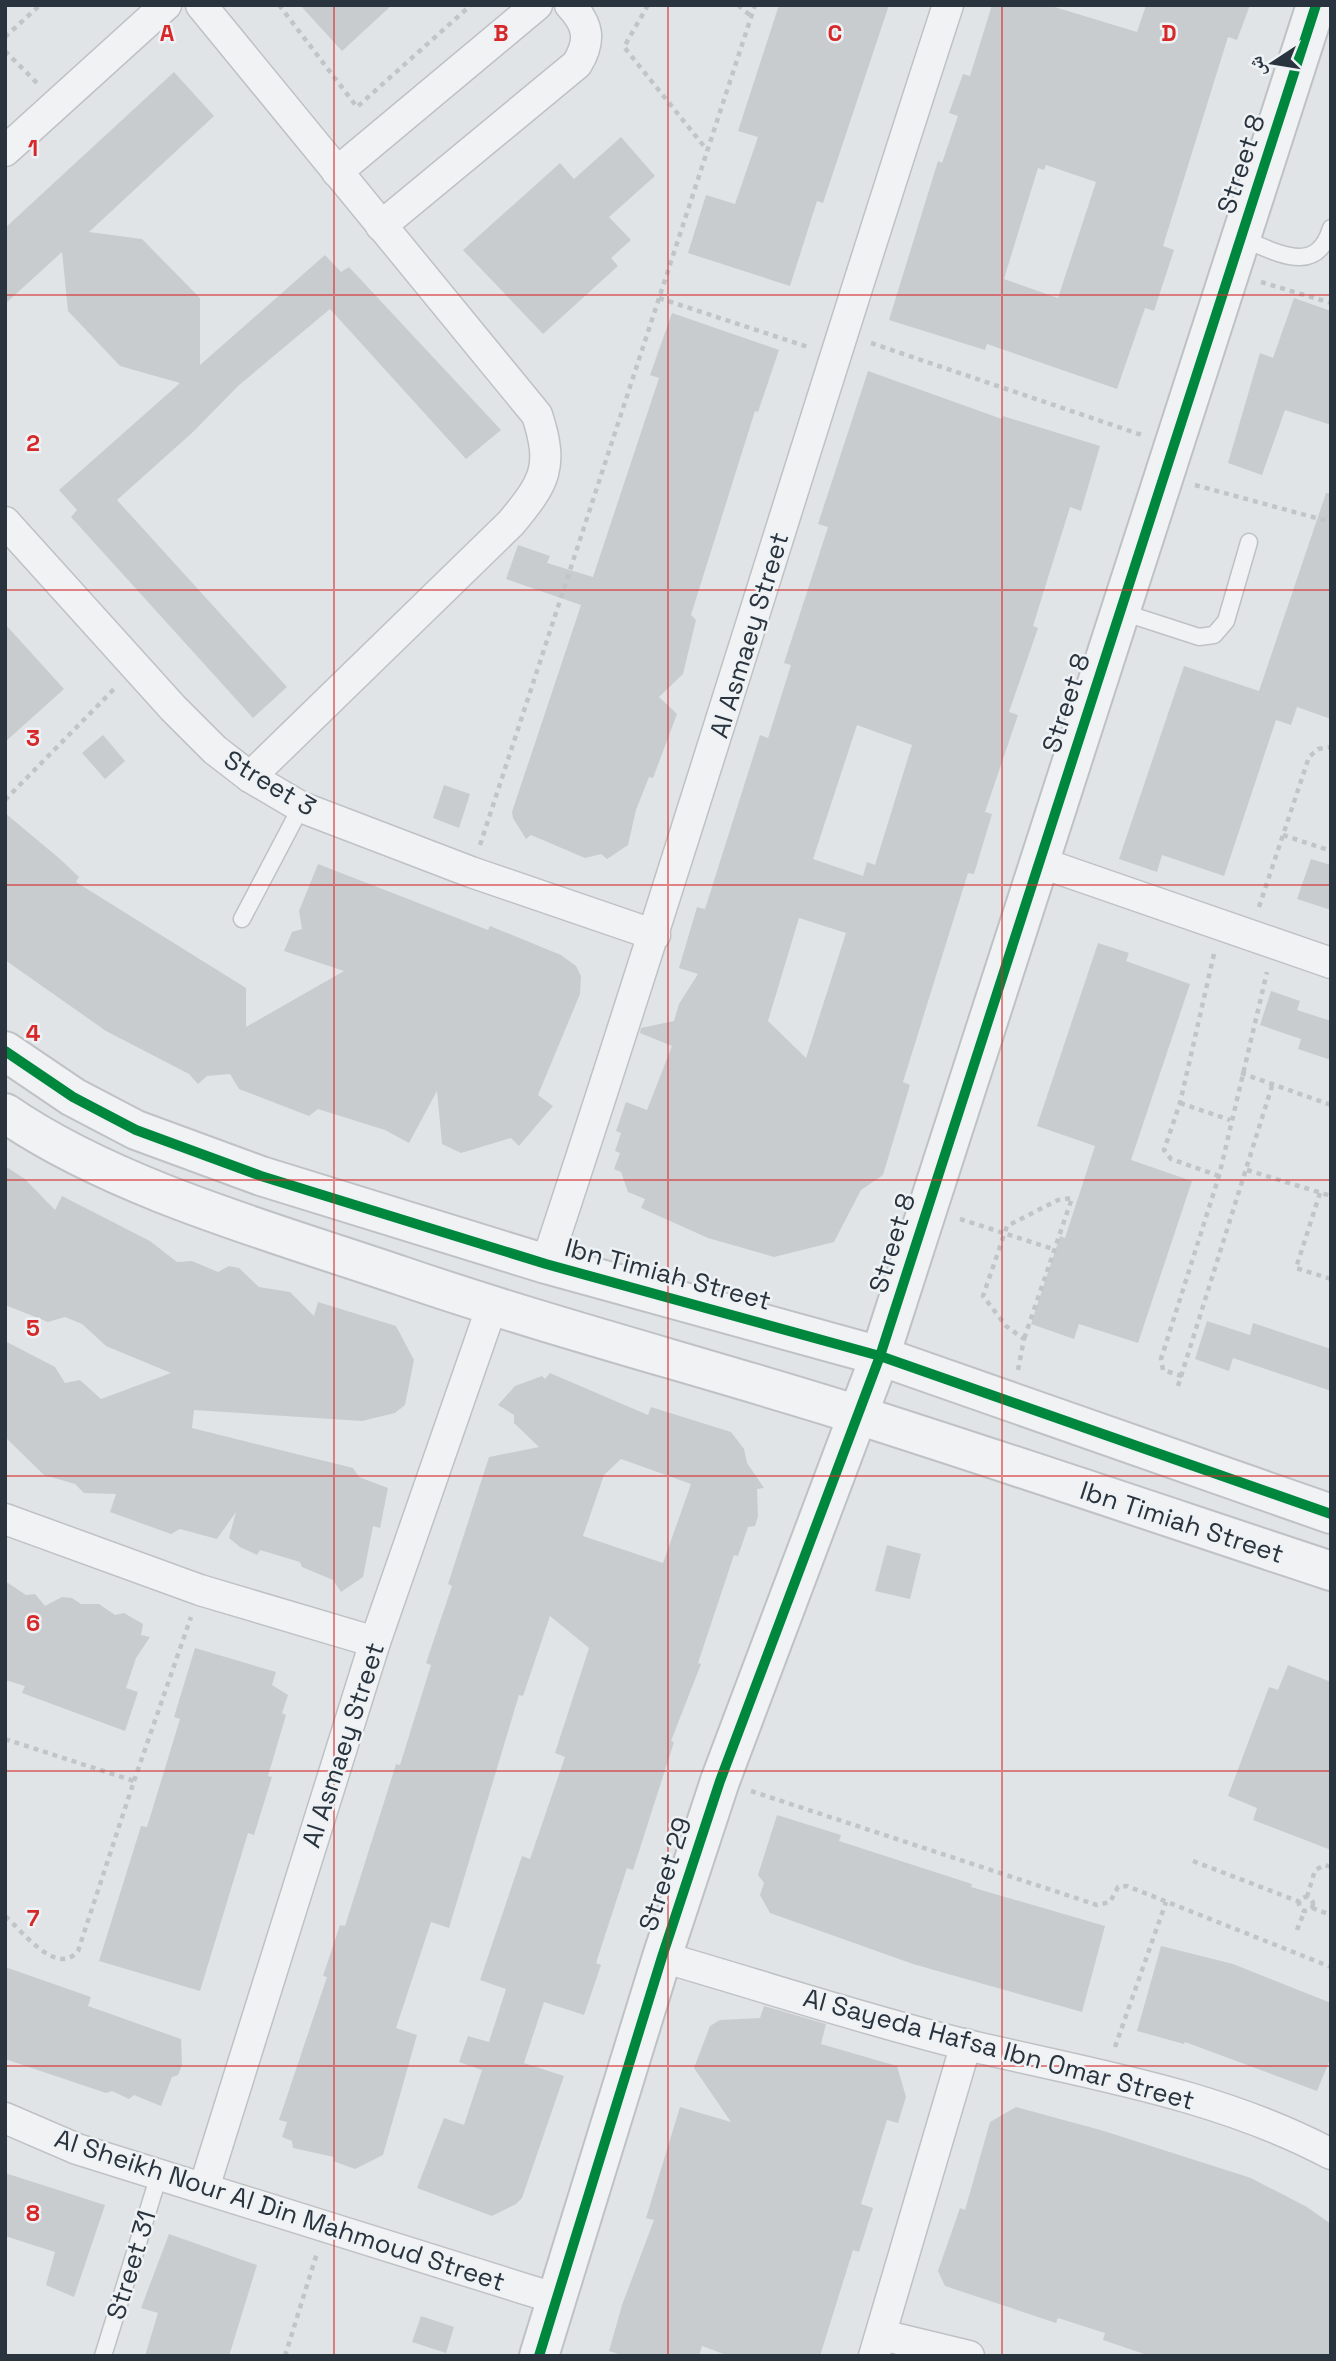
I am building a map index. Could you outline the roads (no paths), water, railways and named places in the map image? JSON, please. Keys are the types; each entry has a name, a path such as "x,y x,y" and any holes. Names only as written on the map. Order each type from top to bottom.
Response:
{"street":[{"path":"5,151 166,5"},
{"path":"201,5 537,415 545,440 546,468 532,498 511,523 250,777"},
{"path":"337,172 537,5"},
{"path":"381,226 576,64 586,49 588,34 582,18 570,5"},
{"name":"Al Asmaey Street","path":"546,1264 655,935 838,345 948,5"},
{"name":"Street 8","path":"860,1416 1316,5"},
{"name":"Street 3","path":"5,522 215,750 250,777 301,807 471,872 655,935"},
{"path":"1039,862 1331,963"},
{"name":"Ibn Timiah Street","path":"5,1051 73,1097 136,1130 261,1176 546,1264 880,1356 1331,1514"},
{"name":"Ibn Timiah Street","path":"5,1113 27,1128 88,1160 166,1193 492,1306 860,1416 1331,1571"},
{"name":"Al Asmaey Street","path":"204,2188 375,1643 492,1306"},
{"name":"Street 29","path":"539,2356 662,1957 720,1781 860,1416"},
{"path":"5,1518 200,1590 375,1643"},
{"name":"Al Sayeda Hafsa Ibn Omar Street","path":"662,1957 966,2044 1105,2074 1263,2122 1331,2154"},
{"path":"966,2044 878,2345 969,2356"},
{"name":"Al Sheikh Nour Al Din Mahmoud Street","path":"5,2118 78,2149 557,2298"}],"lane":[{"path":"1236,255 1296,259 1314,254 1326,243 1331,228"},
{"path":"1119,611 1199,637 1214,635 1226,621 1248,542"},
{"path":"242,919 301,807"},
{"name":"Street 31","path":"103,2356 159,2175"}]}
